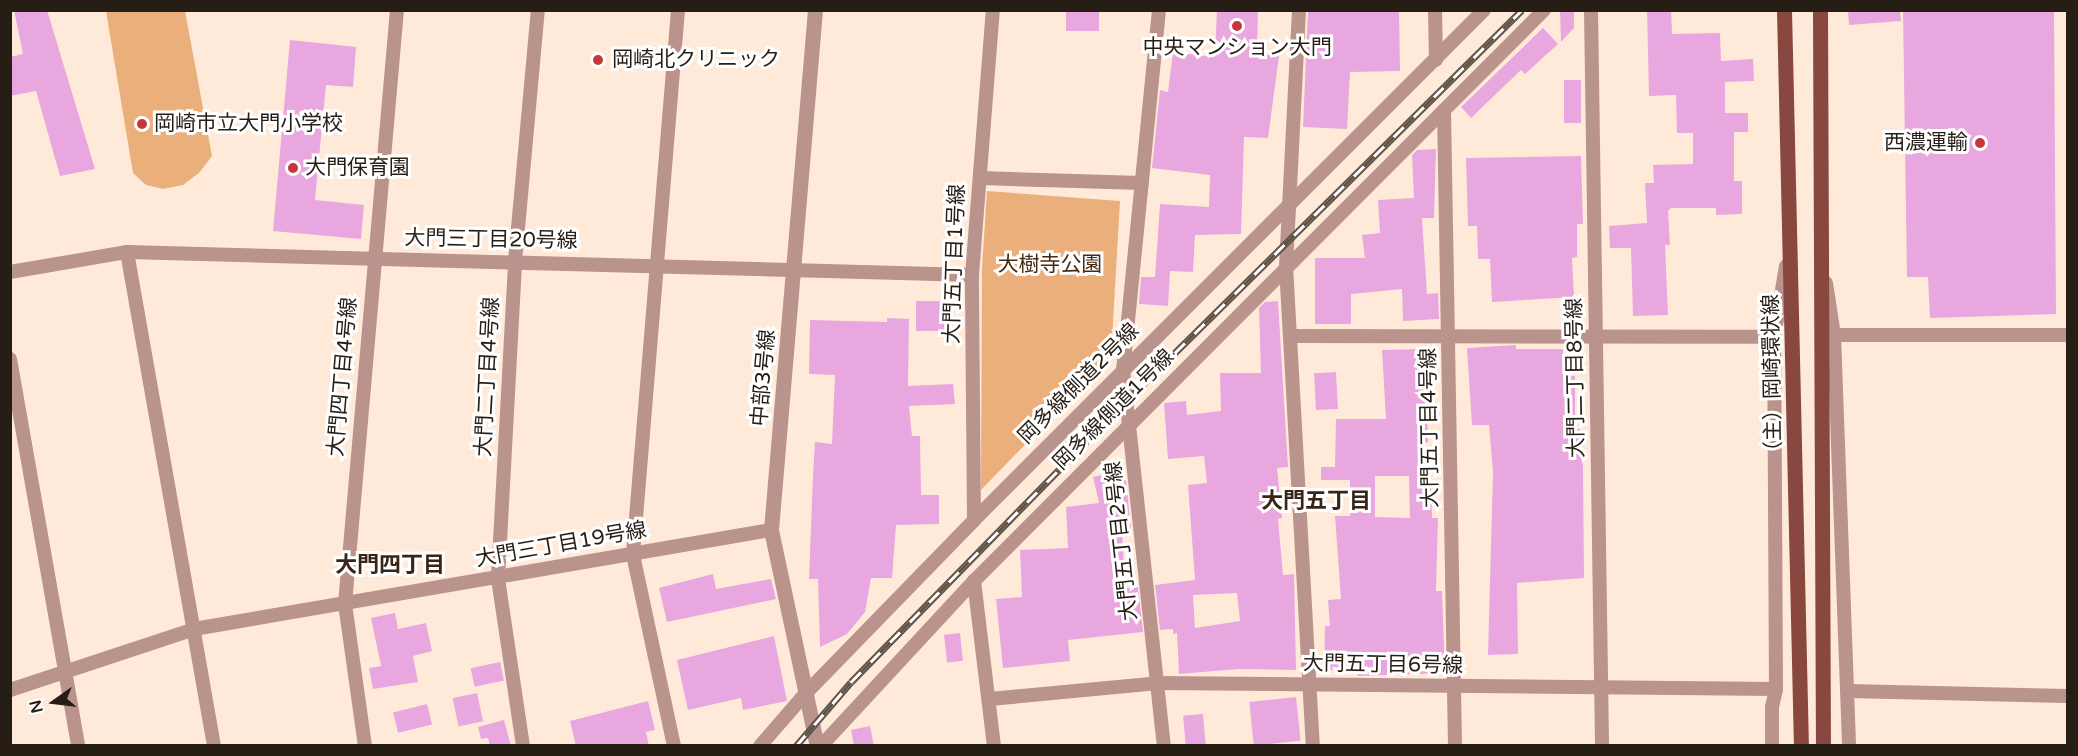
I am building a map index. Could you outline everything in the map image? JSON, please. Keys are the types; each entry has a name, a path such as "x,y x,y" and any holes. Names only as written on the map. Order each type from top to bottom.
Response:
{"main road":[{"name":"（主）岡崎環状線","path":"1784,10 1791,230 1801,746"},
{"path":"1820,10 1818,236 1823,746"}],"street":[{"name":"大門四丁目4号線","path":"365,746 345,604 397,10"},
{"name":"大門二丁目4号線","path":"524,746 498,578 515,261 538,10"},
{"path":"674,746 633,554 678,10"},
{"name":"中部3号線","path":"815,10 795,268 771,530 805,694 819,746"},
{"name":"大門五丁目1号線","path":"974,520 972,275 993,10"},
{"name":"大門五丁目2号線","path":"1159,10 1123,370 1131,423 1164,746"},
{"path":"1299,10 1287,266 1313,746"},
{"path":"1436,10 1436,60"},
{"name":"岡多線側道2号線","path":"760,746 805,694 974,520 1484,10"},
{"name":"岡多線側道1号線","path":"819,746 974,581 1544,10"},
{"name":"大門二丁目8号線","path":"1591,10 1602,746"},
{"name":"大門五丁目4号線","path":"1444,110 1450,335 1455,746"},
{"path":"980,178 1142,183"},
{"path":"1773,746 1772,707 1776,689 1774,337 1791,230"},
{"path":"1818,236 1834,335 1849,746"},
{"name":"大門三丁目20号線","path":"10,272 127,252 795,268 972,275"},
{"path":"127,252 214,746"},
{"path":"1834,335 2067,335"},
{"path":"1291,336 1774,337"},
{"path":"10,359 78,746"},
{"name":"大門三丁目19号線","path":"10,690 194,629 771,530"},
{"path":"974,581 994,746"},
{"name":"大門五丁目6号線","path":"990,699 1158,683 1776,689"},
{"path":"1848,691 2067,696"}],"green space":[{"path":"106,11 185,11 212,156 200,172 183,185 163,189 146,185 133,173"},
{"name":"大樹寺公園","path":"987,191 1120,201 1111,356 981,490 982,268"}],"building":[{"path":"14,10 47,10 95,169 60,176 36,91 10,96 10,57 23,54"},
{"path":"1066,10 1099,10 1099,31 1066,31"},
{"path":"1217,10 1258,10 1257,54 1279,56 1268,138 1244,137 1241,234 1195,235 1193,272 1170,271 1168,306 1139,304 1141,277 1155,277 1160,204 1209,207 1210,175 1152,168 1160,90 1168,92 1173,52 1215,57"},
{"path":"1308,10 1399,10 1400,71 1350,72 1347,129 1303,127"},
{"path":"1560,10 1574,10 1574,28 1561,42"},
{"path":"1647,10 1671,10 1672,34 1720,33 1721,61 1753,59 1754,81 1725,82 1725,113 1748,113 1748,132 1734,132 1734,181 1742,181 1742,214 1716,215 1716,208 1671,208 1668,211 1670,245 1665,245 1668,315 1633,316 1631,248 1610,248 1609,226 1647,223 1645,183 1654,183 1653,165 1693,164 1693,133 1677,133 1676,95 1649,96"},
{"path":"1848,10 1900,10 1901,21 1849,25"},
{"name":"西濃運輸","path":"1903,10 2054,10 2056,314 1930,318 1928,277 1907,277"},
{"path":"1543,28 1558,44 1525,74 1521,70 1471,118 1461,107"},
{"path":"290,40 356,47 353,87 326,85 315,200 364,205 361,239 273,231"},
{"path":"1564,80 1581,80 1581,123 1564,123"},
{"path":"1436,149 1434,218 1422,218 1427,294 1438,293 1439,319 1403,321 1402,289 1351,294 1351,324 1315,324 1315,258 1365,258 1362,235 1380,233 1378,200 1414,198 1412,155 1417,150"},
{"path":"1581,156 1583,224 1577,224 1577,257 1572,258 1574,297 1492,302 1490,259 1478,259 1477,226 1468,226 1466,158"},
{"path":"916,301 949,301 949,331 916,331"},
{"path":"1278,301 1288,467 1277,468 1282,518 1278,519 1283,575 1294,574 1296,670 1239,669 1179,674 1177,633 1173,634 1173,629 1160,630 1155,585 1195,580 1188,485 1207,483 1204,456 1168,459 1164,403 1186,401 1187,415 1221,411 1220,373 1261,373 1259,308 1265,302","holes":["1237,593 1240,621 1195,628 1193,595"]},
{"path":"887,318 909,319 908,386 953,384 955,404 909,406 912,436 920,436 921,495 939,495 939,524 896,525 892,578 871,578 865,612 847,634 820,647 818,579 809,579 813,475 815,442 832,444 835,375 809,374 810,320 887,322"},
{"path":"1516,345 1516,349 1563,349 1563,376 1575,376 1575,429 1580,429 1583,466 1584,578 1517,583 1518,654 1488,655 1493,472 1489,425 1472,425 1467,348"},
{"path":"1425,349 1428,442 1423,443 1424,482 1431,482 1432,518 1438,518 1436,591 1442,591 1445,673 1358,676 1357,668 1324,670 1325,626 1330,626 1328,600 1341,599 1335,516 1350,516 1350,480 1321,480 1321,467 1335,467 1336,419 1386,419 1382,350","holes":["1375,476 1409,476 1410,518 1375,517"]},
{"path":"1336,372 1338,409 1316,410 1314,373"},
{"path":"1125,470 1131,530 1122,531 1125,588 1138,587 1143,632 1068,640 1070,661 1003,668 996,599 1022,597 1020,550 1068,548 1066,507 1099,503 1093,477"},
{"path":"713,574 716,589 771,579 776,599 667,622 659,588"},
{"path":"395,613 398,629 426,623 432,651 413,656 418,682 373,689 369,668 381,666 371,618"},
{"path":"960,633 963,661 947,663 944,635"},
{"path":"774,636 787,701 743,710 741,698 688,710 677,660"},
{"path":"500,662 504,681 475,687 471,668"},
{"path":"477,693 483,721 459,727 453,698"},
{"path":"1296,697 1301,741 1254,746 1249,702"},
{"path":"648,701 655,730 646,732 649,746 576,746 570,721"},
{"path":"427,704 432,724 398,733 393,712"},
{"path":"1203,714 1206,746 1186,746 1183,716"},
{"path":"504,720 511,746 490,746 488,738 481,739 478,727"},
{"path":"870,726 874,746 854,746 851,730"}],"railway":[{"path":"796,746 851,682 1115,412 1522,10"}],"place":[{"name":"中央マンション大門","path":"1237,26"},
{"name":"岡崎北クリニック","path":"598,60"},
{"name":"岡崎市立大門小学校","path":"142,124"},
{"name":"西濃運輸","path":"1980,143"},
{"name":"大門保育園","path":"293,168"}],"district":[{"name":"大門五丁目","path":"1316,502"},
{"name":"大門四丁目","path":"390,566"}]}
